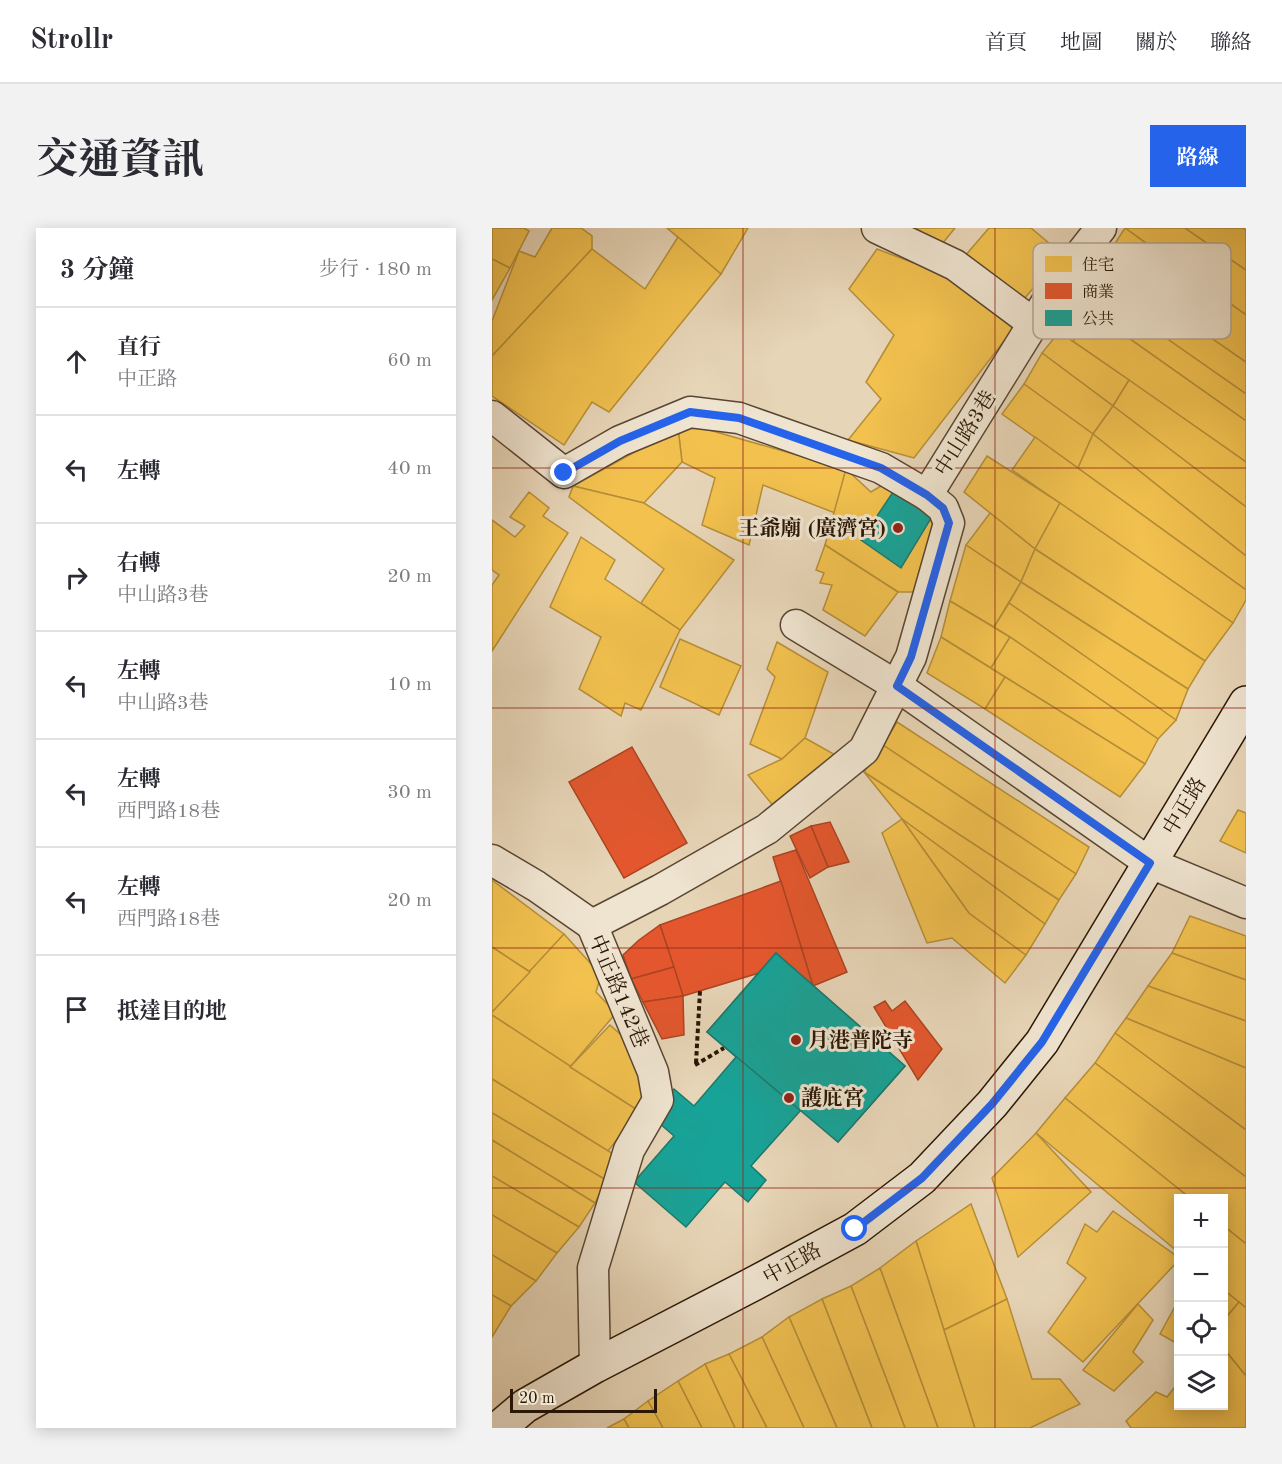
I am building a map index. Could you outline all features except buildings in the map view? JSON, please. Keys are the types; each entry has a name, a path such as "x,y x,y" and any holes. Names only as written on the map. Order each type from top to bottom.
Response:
{"street":[{"name":"中正路","path":"499,1428 525,1407 595,1366 855,1229 922,1178 992,1104 1042,1042 1246,703"}],"lane":[{"path":"877,228 955,265 1033,323"},
{"name":"中山路3巷","path":"1089,243 1101,228"},
{"name":"中山路3巷","path":"897,686 911,657 949,523 943,508 927,495 1033,326"},
{"path":"492,416 564,473 620,441 690,412 739,418 881,468 927,495"},
{"path":"796,625 897,686 1150,863 1246,903"},
{"name":"中正路142巷","path":"595,1366 594,1268 629,1150 658,1100 653,1072 592,925 660,890 767,829 864,750 897,686"},
{"path":"492,860 536,886 592,925"}],"path":[{"path":"696,1064 700,991"}],"place":[{"name":"王爺廟 (廣濟宮)","path":"898,528"},
{"name":"月港普陀寺","path":"796,1040"},
{"name":"護庇宮","path":"789,1098"}],"route":[{"path":"564,473 620,441 690,412 739,418 881,468 927,495 943,508 949,523 911,657 897,686 1150,863 1042,1042 992,1104 922,1178 855,1229"}]}
